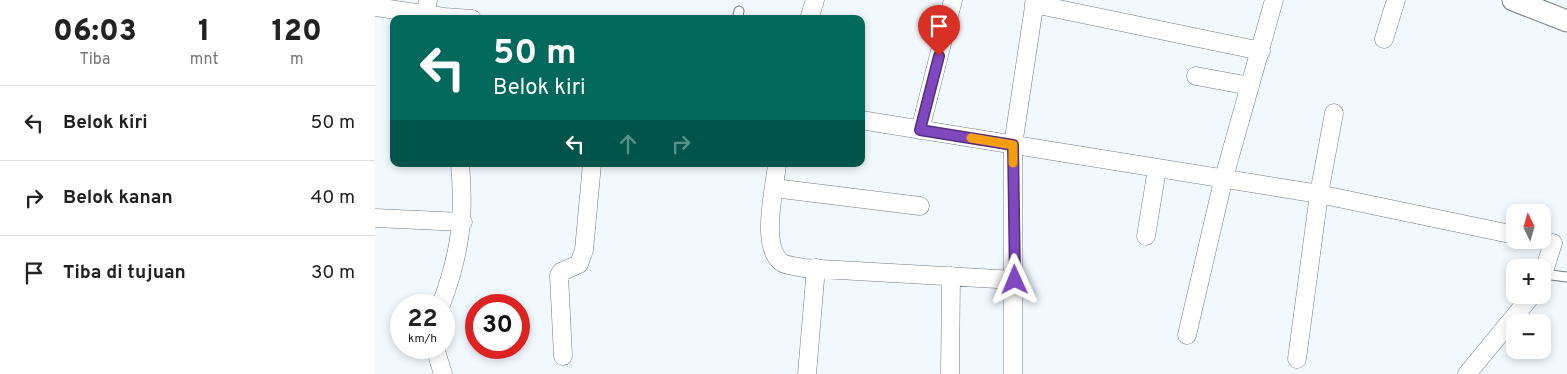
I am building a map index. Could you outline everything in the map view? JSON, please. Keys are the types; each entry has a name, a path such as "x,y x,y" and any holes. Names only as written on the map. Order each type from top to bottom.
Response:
{"street":[{"path":"810,15 815,0"},
{"path":"920,130 953,0"},
{"path":"1187,335 1223,180 1261,51 1273,0"},
{"path":"1384,39 1396,0"},
{"path":"1513,0 1567,21"},
{"path":"1013,374 1015,280 1013,145 1035,2 1261,51"},
{"path":"375,7 426,7 439,15"},
{"path":"1196,76 1250,86"},
{"path":"1297,359 1319,194 1334,113"},
{"path":"865,121 1319,194 1506,233"},
{"path":"445,294 456,262 463,222 460,167"},
{"path":"563,356 559,275 579,264 584,250 592,167"},
{"path":"777,167 770,238 773,253 782,263 816,268 1015,280"},
{"path":"1146,236 1157,169"},
{"path":"775,188 920,206"},
{"path":"375,218 463,222"},
{"path":"1548,259 1554,242"},
{"path":"807,374 816,268"},
{"path":"950,374 951,276"},
{"path":"1467,374 1524,304"},
{"path":"438,359 443,374"}],"lane":[{"path":"1551,275 1567,277"}],"slow traffic":[{"path":"971,138 1013,145 1013,163"}],"route":[{"path":"939,56 920,130 1013,145 1015,280"}]}
